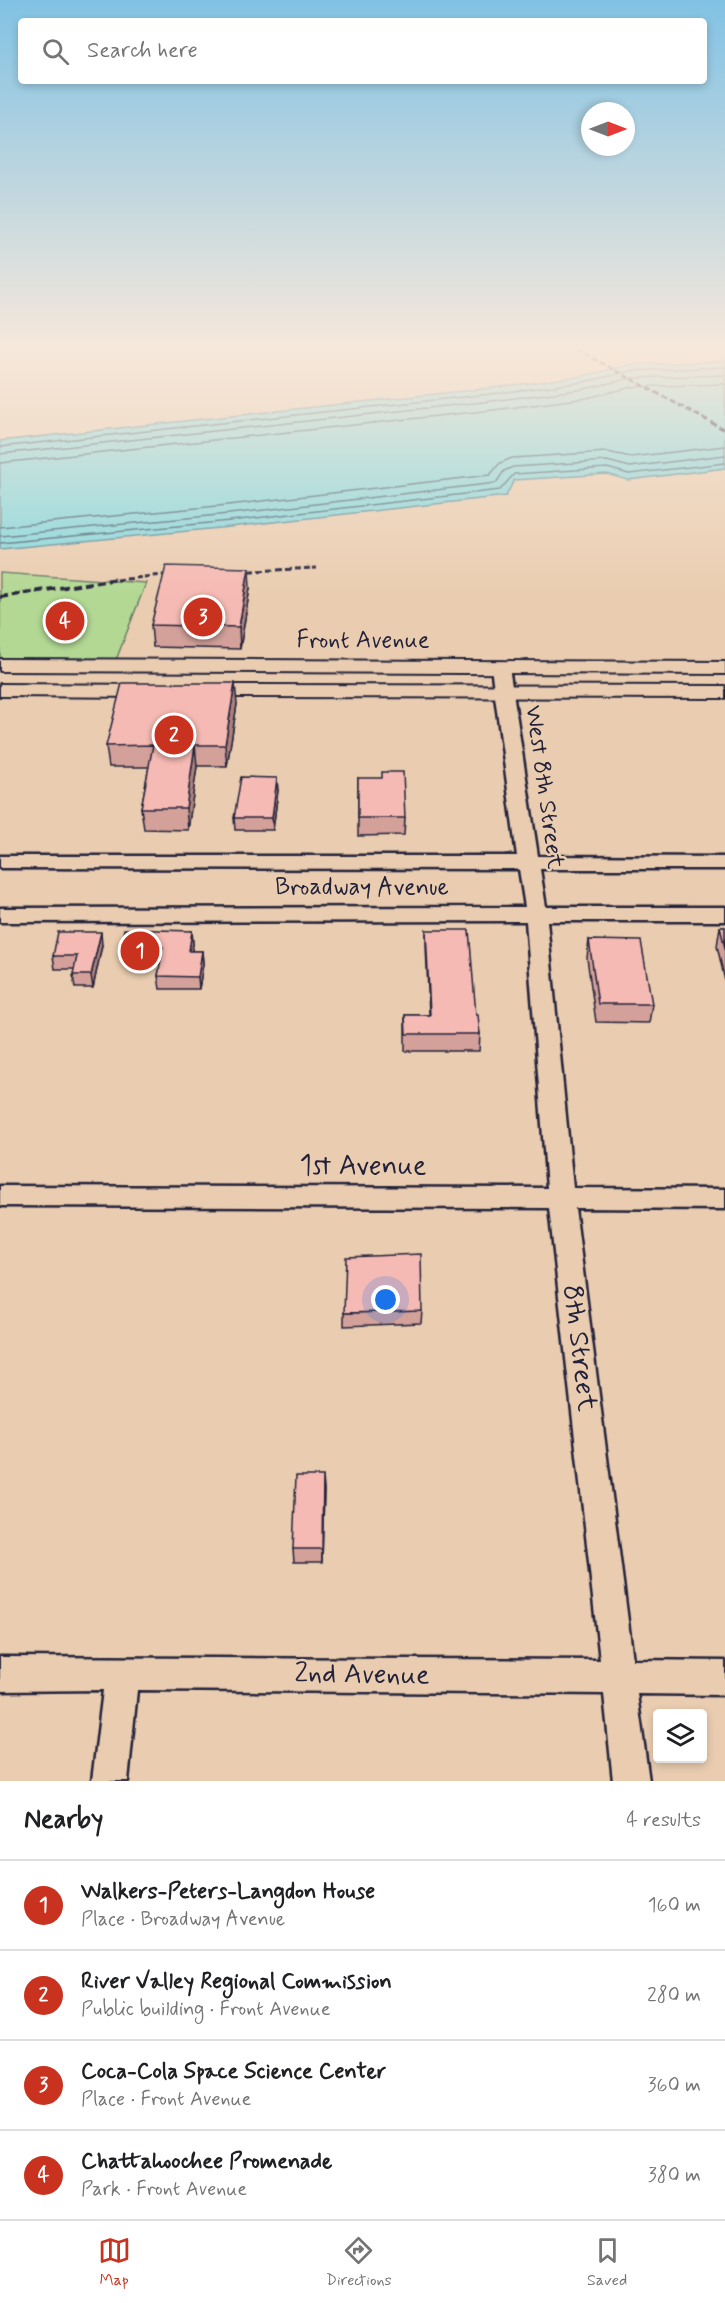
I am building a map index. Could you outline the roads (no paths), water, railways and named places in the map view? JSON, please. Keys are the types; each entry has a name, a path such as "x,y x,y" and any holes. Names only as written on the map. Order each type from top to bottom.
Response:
{"street":[{"name":"Front Avenue","path":"0,665 725,668"},
{"name":"West 8th Street","path":"500,667 506,692 536,913"},
{"path":"0,690 725,692"},
{"name":"Broadway Avenue","path":"0,862 725,863"},
{"name":"8th Street","path":"536,913 561,1199 632,1781"},
{"name":"Broadway Avenue","path":"0,915 725,914"},
{"name":"1st Avenue","path":"0,1196 725,1199"},
{"path":"110,1781 122,1673"},
{"name":"2nd Avenue","path":"0,1674 725,1678"}],"water":[{"path":"82,432 725,432 725,468 628,480 607,474 514,480 506,496 230,527 0,549 0,441"}],"railway":[{"path":"232,572 317,568"},
{"path":"108,581 181,573"},
{"path":"0,597 117,579"}],"place":[{"name":"Coca-Cola Space Science Center","path":"203,617"},
{"name":"Chattahoochee Promenade","path":"65,621"},
{"name":"River Valley Regional Commission","path":"174,735"},
{"name":"Walkers-Peters-Langdon House","path":"140,951"}]}
